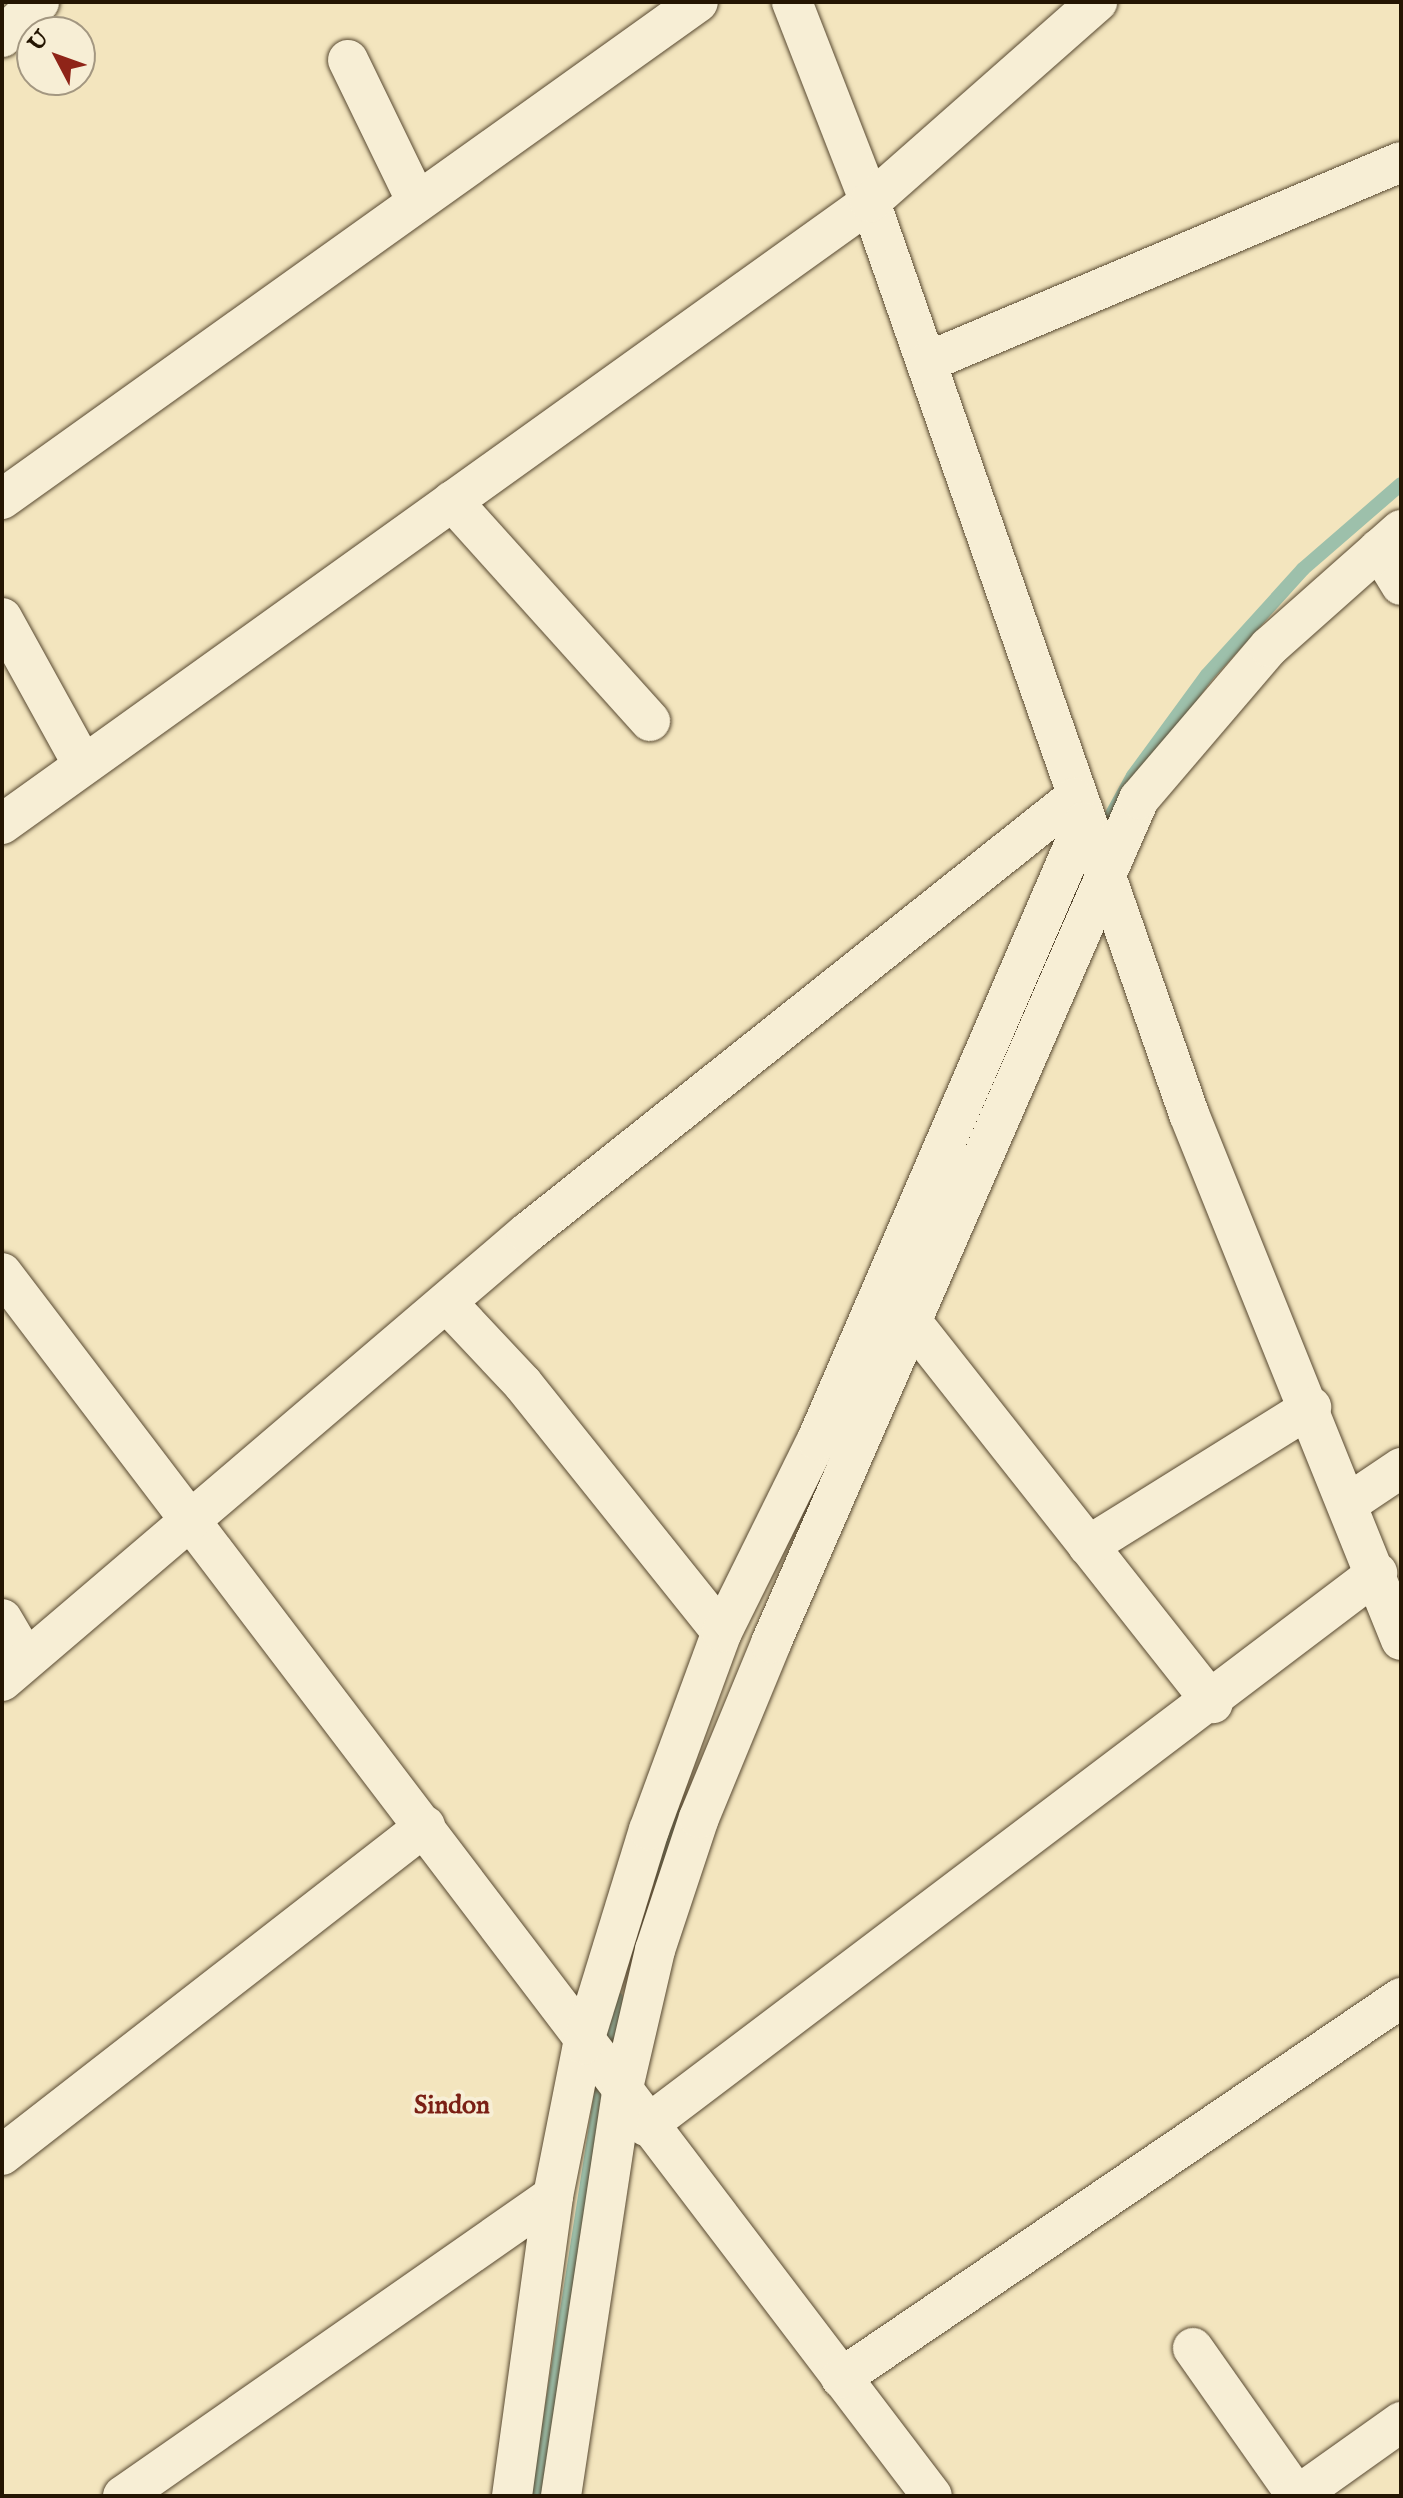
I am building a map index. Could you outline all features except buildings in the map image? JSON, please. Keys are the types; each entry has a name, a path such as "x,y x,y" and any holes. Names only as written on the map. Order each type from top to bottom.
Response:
{"street":[{"path":"2,37 39,2"},
{"path":"2,499 698,2"},
{"path":"792,2 870,202 1089,838 1189,1114 1311,1407 1401,1640"},
{"path":"2,824 82,763 870,202 1097,2"},
{"path":"348,60 417,202"},
{"path":"927,362 1401,162"},
{"path":"452,501 650,721"},
{"path":"2,1619 14,1670 196,1521 447,1303 1139,799 1185,739 1290,627 1390,539 1401,585"},
{"path":"2,618 82,763"},
{"path":"512,2496 553,2196 603,2068 655,1950 699,1818 911,1321 1089,838"},
{"path":"561,2496 603,2068 649,1830 722,1632 817,1440 1089,838"},
{"path":"2,1273 196,1521 646,2126 932,2496"},
{"path":"447,1303 523,1384 722,1632"},
{"path":"911,1321 1213,1703"},
{"path":"1088,1546 1311,1407"},
{"path":"1349,1503 1401,1468"},
{"path":"646,2126 1213,1703 1377,1573"},
{"path":"2,2155 425,1826"},
{"path":"841,2378 1401,1998"},
{"path":"123,2496 553,2196"},
{"path":"1193,2348 1297,2496 1394,2441"}],"waterway":[{"path":"1100,836 1133,776 1207,675 1303,569 1401,484"},
{"path":"1069,910 1090,859"},
{"path":"653,1876 681,1815"},
{"path":"538,2496 616,1998"}],"district":[{"name":"Sindon","path":"452,2106"}]}
